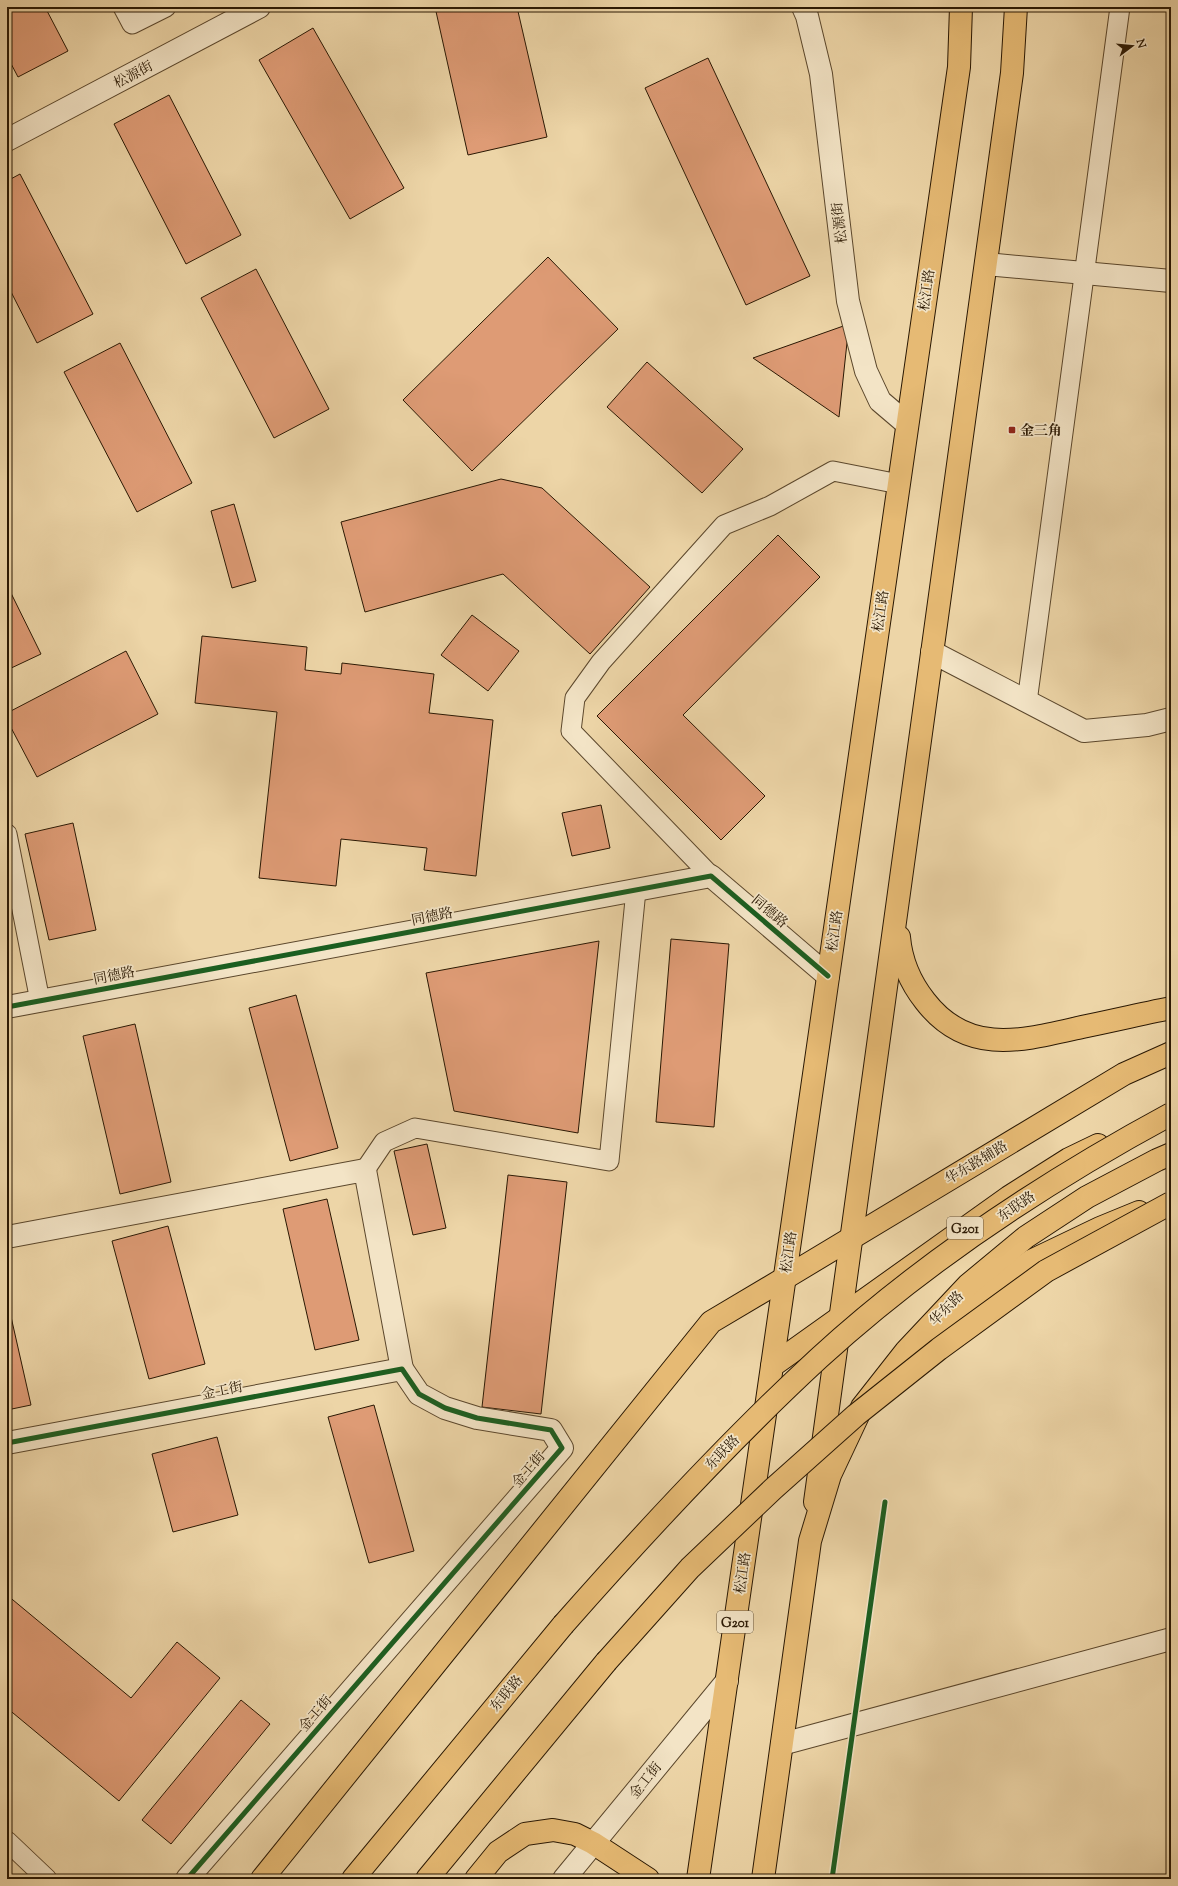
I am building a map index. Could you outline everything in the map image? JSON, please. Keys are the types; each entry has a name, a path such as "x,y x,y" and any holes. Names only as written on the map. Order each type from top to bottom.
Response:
{"main road":[{"name":"松江路","path":"698,1879 959,67 961,7"},
{"path":"764,1879 1012,73 1016,7"},
{"path":"897,914 899,942 904,965 915,988 930,1007 949,1023 970,1035 994,1040 1023,1040 1171,1008"},
{"name":"华东路辅路","path":"262,1879 712,1322 1124,1074 1171,1053"},
{"name":"G201","path":"772,1366 1009,1197 1069,1159 1145,1121 1171,1110"},
{"name":"东联路","path":"353,1879 563,1625 648,1529 733,1440 820,1357 901,1288 1015,1205 1111,1146 1171,1114"},
{"name":"华东路","path":"810,1541 830,1475 862,1408 906,1351 968,1285 1026,1237 1087,1197 1171,1154"},
{"path":"906,1351 1031,1261 1100,1228 1171,1199"},
{"path":"427,1879 606,1662 690,1568 774,1489 856,1415 939,1349 1046,1271 1171,1203"},
{"path":"476,1879 498,1852 525,1834 554,1830 575,1834 593,1843 648,1879"}],"street":[{"name":"松源街","path":"7,140 258,7"},
{"name":"松源街","path":"803,7 808,16 821,74 848,301 866,371 880,401 907,424"},
{"path":"986,264 1171,281"},
{"path":"932,652 1084,731 1146,725 1171,718"},
{"name":"同德路","path":"7,1007 711,876 828,976"},
{"path":"7,1237 366,1170 402,1368"},
{"name":"金工街","path":"7,1443 402,1368 419,1394 444,1408 477,1418 551,1430 562,1448 187,1879"},
{"path":"782,1744 1171,1639"},
{"name":"金工街","path":"564,1879 727,1681"}],"lane":[{"path":"123,7 132,24 166,7"},
{"path":"1027,702 1120,7"},
{"path":"711,876 571,732 575,698 601,662 724,525 770,506 833,471 898,484"},
{"path":"7,834 40,1001"},
{"path":"366,1170 384,1142 415,1128 609,1161 636,890"},
{"path":"7,1841 48,1879"}],"building":[{"path":"7,7 45,7 68,51 18,77 7,56"},
{"path":"435,7 517,7 547,137 468,155"},
{"path":"313,28 404,188 350,219 259,60"},
{"path":"708,58 810,276 746,305 645,88"},
{"path":"169,95 241,235 186,264 114,124"},
{"path":"20,174 93,314 37,343 7,284 7,181"},
{"path":"548,257 618,329 472,471 403,400"},
{"path":"256,269 329,409 274,438 201,298"},
{"path":"849,324 839,417 753,358"},
{"path":"120,343 192,483 137,512 64,372"},
{"path":"647,362 743,449 702,493 607,407"},
{"path":"501,479 542,488 650,587 590,654 503,574 365,612 341,522"},
{"path":"234,504 256,581 232,588 211,511"},
{"path":"778,535 820,577 683,715 765,796 721,840 597,716"},
{"path":"7,585 41,654 7,670"},
{"path":"472,615 519,651 488,691 441,655"},
{"path":"202,636 307,647 305,670 341,674 342,663 434,674 429,713 493,720 476,876 424,870 427,848 341,839 336,886 259,878 277,712 195,703"},
{"path":"126,651 158,714 37,777 7,720 7,713"},
{"path":"601,805 610,848 572,856 562,813"},
{"path":"73,823 96,930 49,940 25,834"},
{"path":"671,939 729,944 714,1127 656,1122"},
{"path":"599,941 578,1133 454,1111 426,973"},
{"path":"296,995 338,1148 290,1161 249,1008"},
{"path":"135,1024 171,1182 120,1194 83,1036"},
{"path":"427,1144 446,1228 413,1235 394,1151"},
{"path":"508,1175 567,1182 541,1414 482,1407"},
{"path":"327,1199 359,1340 315,1350 283,1209"},
{"path":"168,1226 205,1364 149,1379 112,1241"},
{"path":"7,1299 31,1405 7,1410"},
{"path":"374,1405 414,1551 369,1563 328,1417"},
{"path":"217,1437 238,1515 173,1532 152,1454"},
{"path":"7,1595 131,1698 177,1642 220,1678 119,1801 7,1708"},
{"path":"241,1700 270,1724 171,1844 142,1820"}],"cycle path":[{"path":"7,1007 711,876 828,976"},
{"path":"7,1443 402,1369 419,1394 445,1408 477,1418 551,1430 562,1448 187,1879"},
{"path":"832,1879 885,1502"}],"place":[{"name":"金三角","path":"1012,430"}]}
